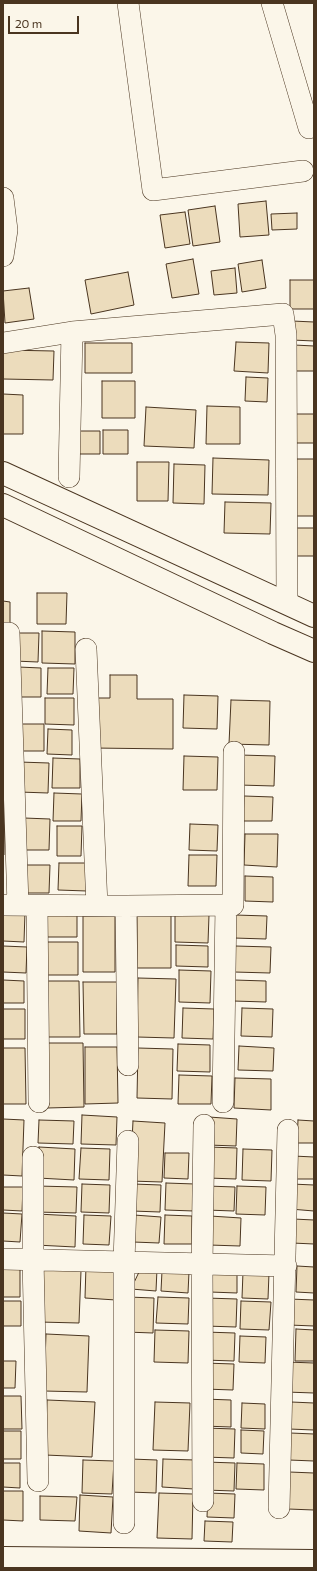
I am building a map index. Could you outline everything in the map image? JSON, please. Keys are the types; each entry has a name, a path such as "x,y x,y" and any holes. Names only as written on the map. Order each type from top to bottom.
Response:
{"street":[{"path":"128,3 153,190 303,171"},
{"path":"272,3 309,128"},
{"path":"3,198 7,230 3,256"},
{"path":"3,343 72,332 283,314 286,336 286,603"},
{"path":"70,477 72,332"},
{"path":"3,473 314,616"},
{"path":"3,505 314,651"},
{"path":"3,633 9,633 19,905 38,1102"},
{"path":"86,648 97,906"},
{"path":"19,905 234,905 234,752"},
{"path":"223,1102 226,905"},
{"path":"126,906 128,1065"},
{"path":"202,1501 202,1264 204,1125"},
{"path":"279,1508 286,1266 288,1130"},
{"path":"124,1523 124,1262 128,1141"},
{"path":"33,1157 33,1259 38,1481"},
{"path":"3,1259 286,1266"},
{"path":"3,1558 314,1561"}],"building":[{"path":"266,201 269,235 240,237 238,204"},
{"path":"215,206 220,242 193,246 188,210"},
{"path":"185,212 190,244 165,248 160,215"},
{"path":"297,213 297,229 272,230 271,214"},
{"path":"193,259 199,294 172,298 166,264"},
{"path":"262,260 266,288 242,292 238,264"},
{"path":"235,268 237,293 214,295 211,271"},
{"path":"128,272 134,305 91,314 85,280"},
{"path":"290,280 314,280 314,309 290,309"},
{"path":"29,288 34,319 5,323 3,291"},
{"path":"292,321 314,322 314,341 292,340"},
{"path":"236,342 269,343 268,373 234,371"},
{"path":"85,343 132,343 132,373 85,373"},
{"path":"294,345 314,346 314,371 294,371"},
{"path":"3,350 54,351 53,380 3,379"},
{"path":"246,377 268,378 267,402 245,401"},
{"path":"102,381 135,381 135,418 102,418"},
{"path":"3,394 23,395 23,434 3,434"},
{"path":"207,406 240,407 240,444 206,444"},
{"path":"146,407 196,410 194,448 144,446"},
{"path":"291,414 314,414 314,443 291,443"},
{"path":"103,430 128,430 128,454 103,454"},
{"path":"76,431 100,431 100,454 76,454"},
{"path":"213,458 269,460 268,495 212,494"},
{"path":"292,459 314,459 314,516 291,516"},
{"path":"137,462 169,462 168,501 137,501"},
{"path":"174,464 205,465 204,504 173,503"},
{"path":"225,502 271,503 270,534 224,533"},
{"path":"292,528 314,528 314,556 292,556"},
{"path":"37,593 67,593 66,624 37,624"},
{"path":"3,601 10,602 10,628 3,628"},
{"path":"42,631 75,632 75,664 42,663"},
{"path":"14,633 39,633 38,662 14,661"},
{"path":"18,667 41,668 41,697 17,697"},
{"path":"48,668 74,668 73,694 47,694"},
{"path":"110,675 137,675 137,699 173,699 173,749 93,748 94,698 110,698"},
{"path":"184,695 218,696 217,729 183,728"},
{"path":"45,698 74,698 74,725 45,724"},
{"path":"231,700 270,701 269,745 229,744"},
{"path":"17,724 44,724 44,751 17,751"},
{"path":"48,729 72,730 72,755 47,754"},
{"path":"240,755 275,756 274,786 239,785"},
{"path":"184,756 218,757 217,790 183,790"},
{"path":"53,758 80,759 80,788 52,788"},
{"path":"19,762 49,763 48,793 19,792"},
{"path":"54,793 82,794 81,821 53,821"},
{"path":"3,796 5,796 4,855 3,855"},
{"path":"244,796 273,797 272,821 243,821"},
{"path":"24,818 50,819 49,850 23,850"},
{"path":"190,824 218,825 217,851 189,850"},
{"path":"57,826 82,826 81,856 57,856"},
{"path":"245,834 278,834 277,867 244,865"},
{"path":"189,855 217,855 216,886 188,886"},
{"path":"59,863 87,863 87,891 58,890"},
{"path":"22,865 50,865 49,893 22,893"},
{"path":"245,876 273,877 273,902 245,901"},
{"path":"3,911 25,912 24,942 3,941"},
{"path":"175,914 209,915 208,943 175,942"},
{"path":"42,915 77,915 77,937 42,937"},
{"path":"137,915 171,915 171,968 137,968"},
{"path":"235,915 267,916 266,939 234,938"},
{"path":"83,916 115,916 115,972 83,972"},
{"path":"45,942 78,942 78,975 45,975"},
{"path":"176,945 208,946 208,967 176,966"},
{"path":"3,946 27,947 26,973 3,972"},
{"path":"235,946 271,947 270,973 234,972"},
{"path":"179,970 211,971 210,1003 179,1002"},
{"path":"138,978 176,979 174,1038 137,1037"},
{"path":"3,980 24,981 24,1003 3,1003"},
{"path":"234,980 266,981 266,1002 233,1001"},
{"path":"44,981 79,981 80,1037 44,1037"},
{"path":"83,982 117,982 117,1034 84,1034"},
{"path":"183,1008 214,1009 213,1039 182,1038"},
{"path":"242,1008 273,1009 272,1037 241,1036"},
{"path":"3,1009 25,1009 25,1039 3,1039"},
{"path":"47,1043 83,1043 84,1107 47,1108"},
{"path":"178,1044 210,1045 210,1072 177,1071"},
{"path":"239,1046 274,1048 273,1071 238,1070"},
{"path":"85,1047 117,1047 118,1103 85,1104"},
{"path":"3,1048 25,1048 26,1104 3,1104"},
{"path":"138,1048 173,1049 172,1099 137,1098"},
{"path":"179,1075 212,1076 211,1104 178,1104"},
{"path":"235,1078 271,1079 271,1110 234,1108"},
{"path":"82,1115 117,1117 116,1145 81,1144"},
{"path":"209,1117 237,1119 236,1146 208,1145"},
{"path":"3,1119 24,1120 22,1176 3,1175"},
{"path":"39,1120 74,1121 73,1144 38,1143"},
{"path":"298,1120 314,1121 314,1143 297,1143"},
{"path":"133,1121 165,1123 162,1182 130,1181"},
{"path":"39,1147 75,1149 74,1180 38,1178"},
{"path":"209,1147 237,1148 236,1179 208,1178"},
{"path":"81,1148 110,1149 109,1180 79,1179"},
{"path":"243,1149 272,1150 271,1181 242,1180"},
{"path":"165,1153 189,1153 188,1179 164,1178"},
{"path":"293,1156 314,1157 314,1179 292,1179"},
{"path":"166,1183 195,1184 194,1211 165,1210"},
{"path":"82,1184 110,1185 109,1213 81,1212"},
{"path":"133,1184 161,1185 160,1212 132,1211"},
{"path":"291,1184 314,1185 314,1211 290,1209"},
{"path":"37,1186 77,1187 76,1213 36,1212"},
{"path":"207,1186 235,1187 234,1211 206,1210"},
{"path":"237,1186 266,1187 265,1215 236,1214"},
{"path":"3,1187 23,1187 22,1211 3,1210"},
{"path":"3,1213 22,1214 20,1242 3,1241"},
{"path":"37,1214 76,1216 75,1247 36,1245"},
{"path":"84,1215 111,1216 109,1245 83,1244"},
{"path":"134,1215 161,1217 159,1243 133,1242"},
{"path":"165,1215 192,1216 192,1244 164,1244"},
{"path":"210,1216 241,1218 240,1246 209,1245"},
{"path":"293,1219 314,1220 314,1244 292,1243"},
{"path":"3,1266 20,1266 20,1297 3,1297"},
{"path":"86,1266 117,1268 116,1300 85,1298"},
{"path":"297,1266 314,1267 314,1293 296,1292"},
{"path":"41,1269 81,1271 79,1323 39,1322"},
{"path":"157,1269 156,1291 131,1289 139,1272"},
{"path":"211,1270 237,1271 237,1293 210,1292"},
{"path":"162,1271 189,1272 188,1293 161,1291"},
{"path":"243,1272 269,1273 268,1299 242,1298"},
{"path":"128,1297 154,1298 153,1333 126,1332"},
{"path":"158,1297 189,1298 188,1324 156,1323"},
{"path":"206,1298 237,1299 236,1327 205,1326"},
{"path":"289,1299 314,1300 314,1326 289,1325"},
{"path":"3,1301 21,1301 21,1326 3,1326"},
{"path":"241,1301 271,1302 269,1330 240,1329"},
{"path":"296,1329 314,1330 314,1361 295,1361"},
{"path":"155,1330 189,1331 188,1363 154,1362"},
{"path":"205,1332 235,1333 234,1361 204,1360"},
{"path":"46,1334 89,1336 87,1392 44,1391"},
{"path":"240,1336 266,1337 265,1363 239,1362"},
{"path":"3,1361 16,1361 15,1388 3,1388"},
{"path":"287,1362 314,1363 314,1393 286,1392"},
{"path":"204,1363 234,1364 233,1390 204,1389"},
{"path":"3,1396 21,1396 22,1429 3,1429"},
{"path":"204,1399 231,1400 231,1427 203,1426"},
{"path":"47,1400 95,1402 92,1457 45,1455"},
{"path":"155,1402 190,1403 188,1451 153,1450"},
{"path":"291,1402 314,1403 314,1430 289,1429"},
{"path":"242,1403 265,1404 265,1429 241,1428"},
{"path":"205,1428 235,1429 234,1458 204,1457"},
{"path":"241,1430 264,1431 263,1454 241,1453"},
{"path":"3,1431 21,1431 21,1459 3,1459"},
{"path":"290,1433 314,1434 314,1461 289,1460"},
{"path":"131,1459 157,1460 156,1493 130,1492"},
{"path":"163,1459 195,1460 194,1489 162,1487"},
{"path":"83,1460 114,1461 112,1494 82,1493"},
{"path":"206,1462 235,1463 234,1491 205,1490"},
{"path":"3,1463 20,1463 20,1488 3,1487"},
{"path":"237,1463 264,1464 264,1490 236,1489"},
{"path":"289,1472 314,1473 314,1510 288,1509"},
{"path":"3,1491 23,1491 23,1521 3,1520"},
{"path":"159,1493 193,1494 192,1539 157,1538"},
{"path":"208,1493 235,1494 234,1518 207,1517"},
{"path":"80,1495 113,1497 111,1533 79,1531"},
{"path":"40,1496 77,1497 75,1521 40,1520"},
{"path":"205,1521 233,1522 232,1542 204,1541"}]}
